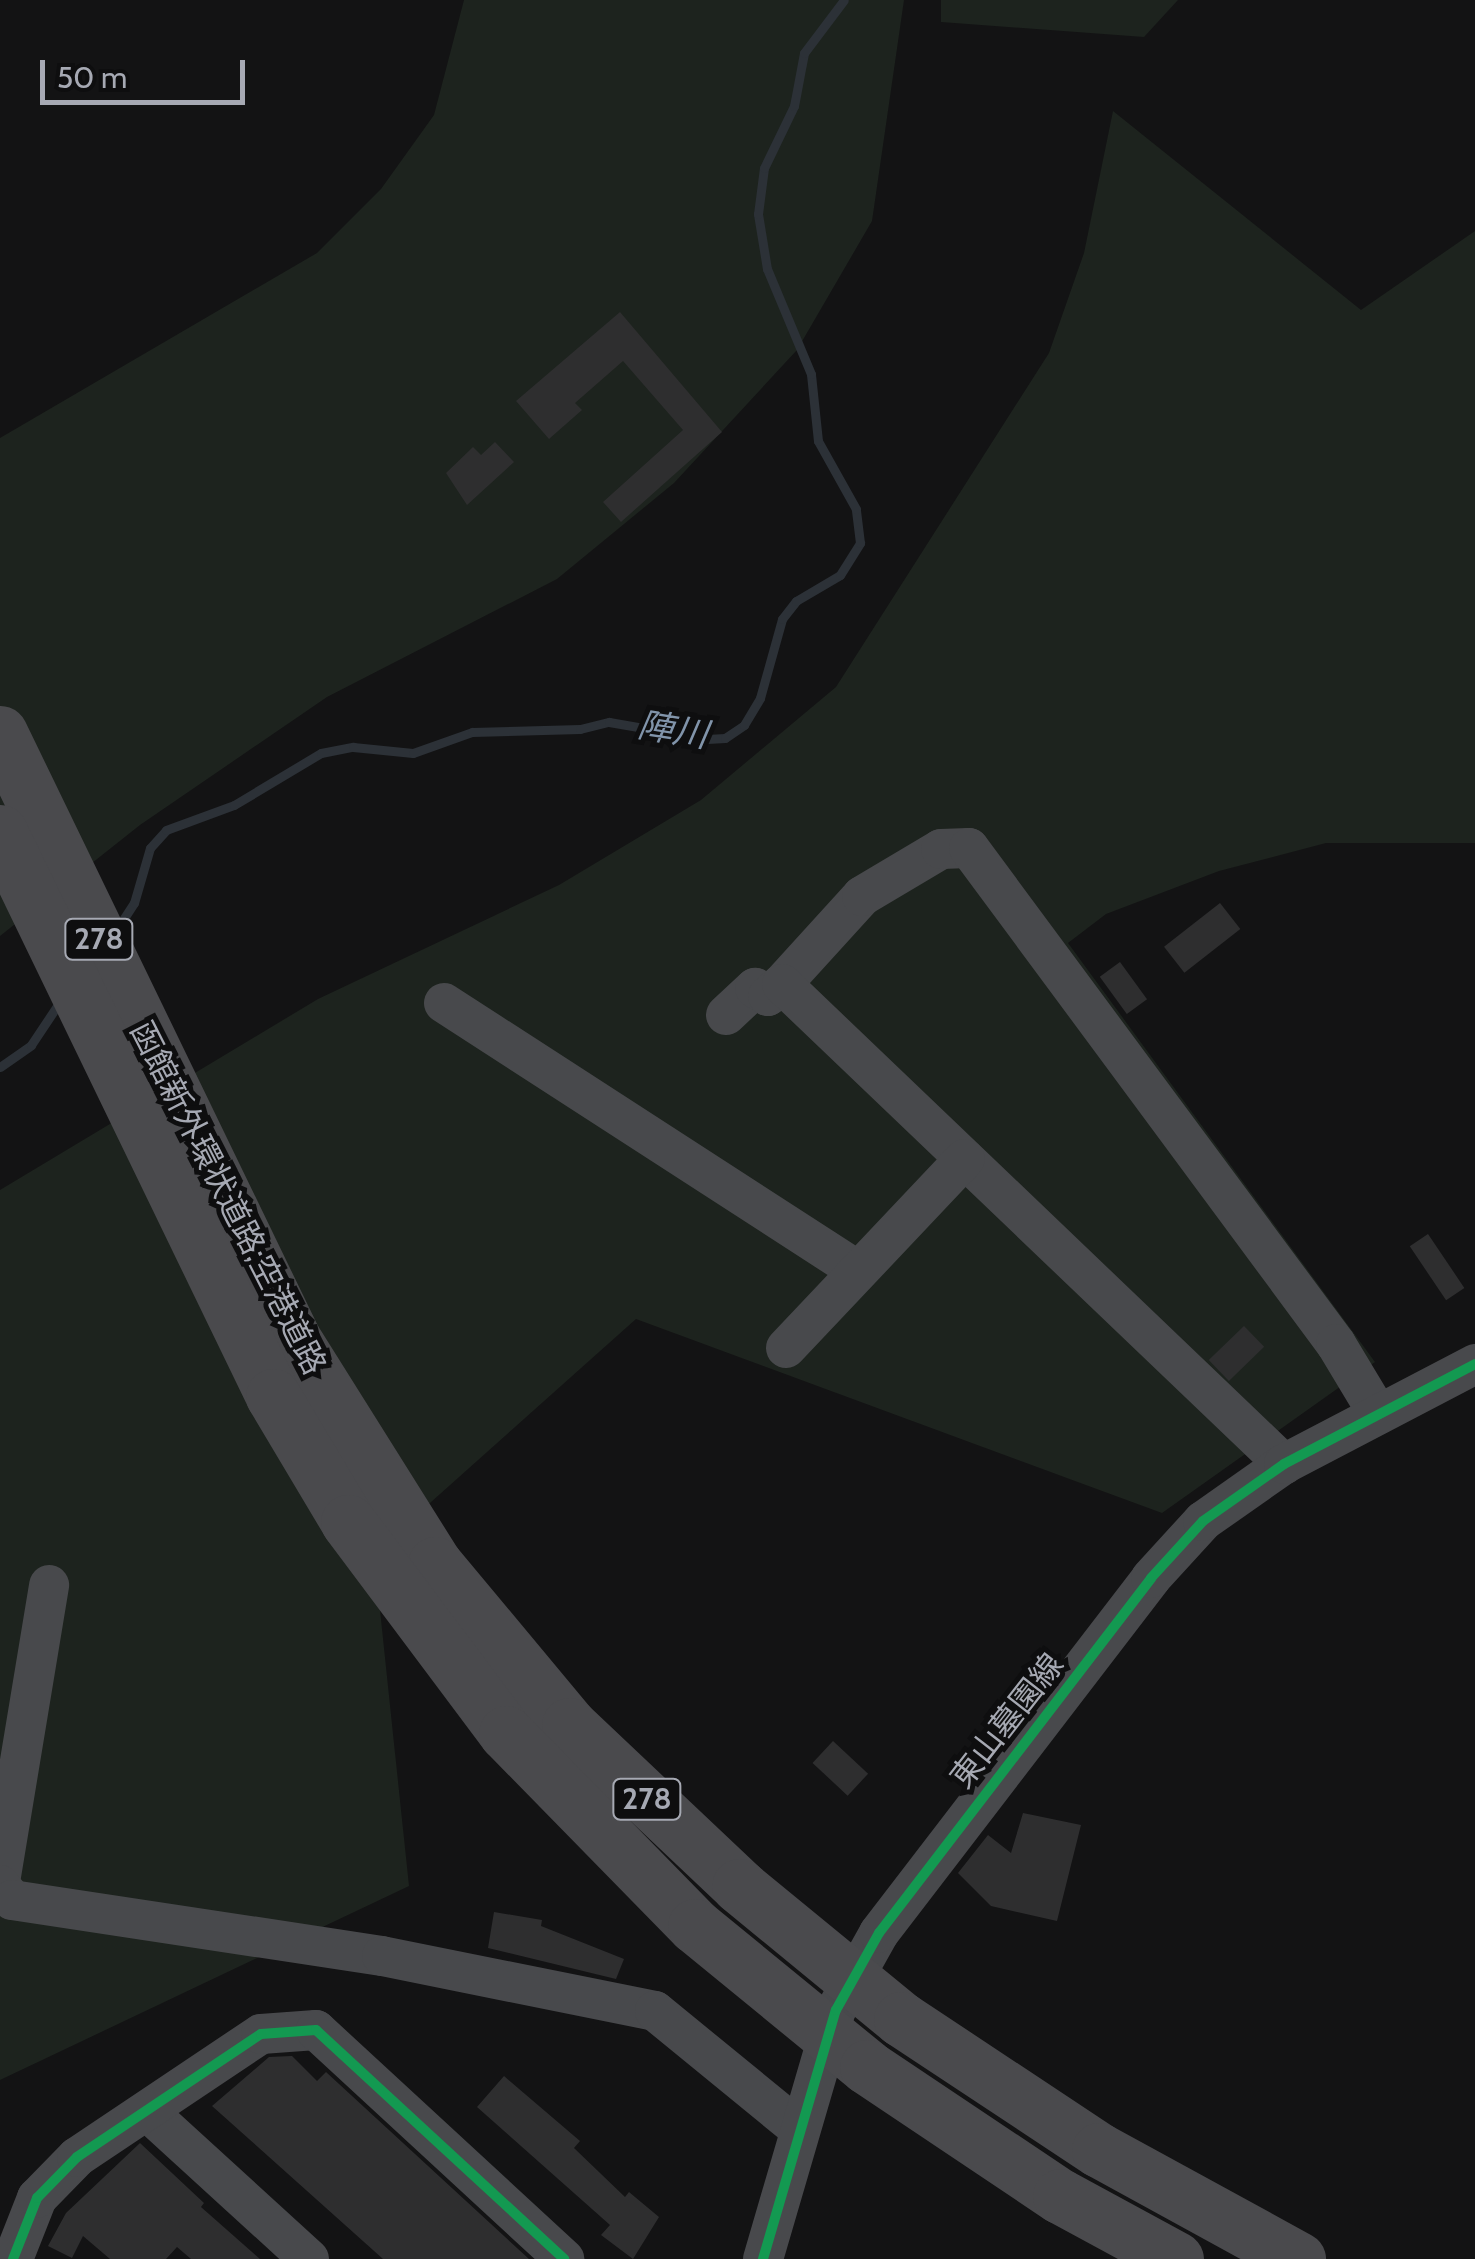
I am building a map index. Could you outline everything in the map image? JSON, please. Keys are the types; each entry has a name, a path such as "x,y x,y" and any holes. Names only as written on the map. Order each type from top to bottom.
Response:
{"highway":[{"name":"函館新外環状道路;空港道路","path":"0,733 178,1156 273,1396 348,1522 506,1733 695,1926 866,2067 1060,2196 1176,2259"},
{"name":"函館新外環状道路;空港道路","path":"0,832 178,1156 436,1564 569,1726 739,1886 901,2019 1099,2150 1298,2259"}],"street":[{"path":"726,1015 755,988 768,996 782,984 862,896 941,849 969,848 1336,1344 1378,1414"},
{"path":"782,984 1284,1464"},
{"path":"444,1003 858,1272"},
{"path":"786,1348 965,1159"},
{"name":"東山墓園線","path":"763,2259 836,2010 879,1933 1151,1578 1203,1521 1284,1464 1475,1364"},
{"path":"49,1585 0,1883 12,1900 382,1956 655,2011 799,2129"},
{"path":"13,2259 26,2218 51,2181 260,2034 316,2030 564,2259"},
{"path":"148,2112 309,2259"}],"shaded area":[{"path":"464,0 904,0 872,221 797,350 674,483 557,579 327,697 140,825 0,936 0,438 317,253 381,189 434,115"},
{"path":"941,0 1178,0 1144,37 941,22"},
{"path":"1113,111 1361,310 1475,231 1475,843 1326,843 1219,871 1106,914 1068,943 1375,1362 1162,1513 636,1319 374,1553 409,1886 0,2080 0,1190 318,999 559,885 701,800 836,687 1049,353 1084,253"}],"building":[{"path":"620,312 722,432 621,522 603,502 683,430 623,361 575,403 582,410 549,439 516,401"},
{"path":"495,442 514,462 467,505 446,473 473,447 481,455"},
{"path":"1220,903 1240,929 1184,973 1164,947"},
{"path":"1120,962 1147,999 1127,1014 1100,977"},
{"path":"1428,1234 1464,1288 1446,1300 1410,1246"},
{"path":"1244,1326 1264,1347 1229,1381 1209,1360"},
{"path":"833,1741 868,1774 848,1796 813,1763"},
{"path":"1023,1813 1081,1825 1057,1921 991,1906 958,1873 988,1835 1011,1853"},
{"path":"494,1912 542,1920 541,1926 624,1959 616,1979 488,1948"},
{"path":"292,2056 317,2081 326,2072 529,2259 383,2259 212,2106 269,2057"},
{"path":"504,2076 580,2141 574,2148 625,2197 629,2192 659,2217 633,2259 601,2235 610,2225 477,2107"},
{"path":"140,2143 204,2203 201,2207 260,2259 191,2259 177,2247 166,2259 110,2259 83,2236 72,2258 48,2246 66,2213"}],"waterway":[{"name":"陣川","path":"117,929 134,903 150,848 166,830 234,805 321,753 353,747 413,753 472,732 580,729 609,722 707,739 725,738 744,725 760,698 782,619 796,601 840,575 860,543 856,509 818,441 811,374 767,269 758,214 764,168 794,106 804,53 844,0"},
{"name":"陣川","path":"0,1067 31,1045 61,1000"}],"cycle path":[{"path":"763,2259 836,2010 879,1933 1151,1578 1203,1521 1284,1464 1475,1364"},
{"path":"13,2259 37,2198 77,2157 261,2034 316,2030 564,2259"}]}
